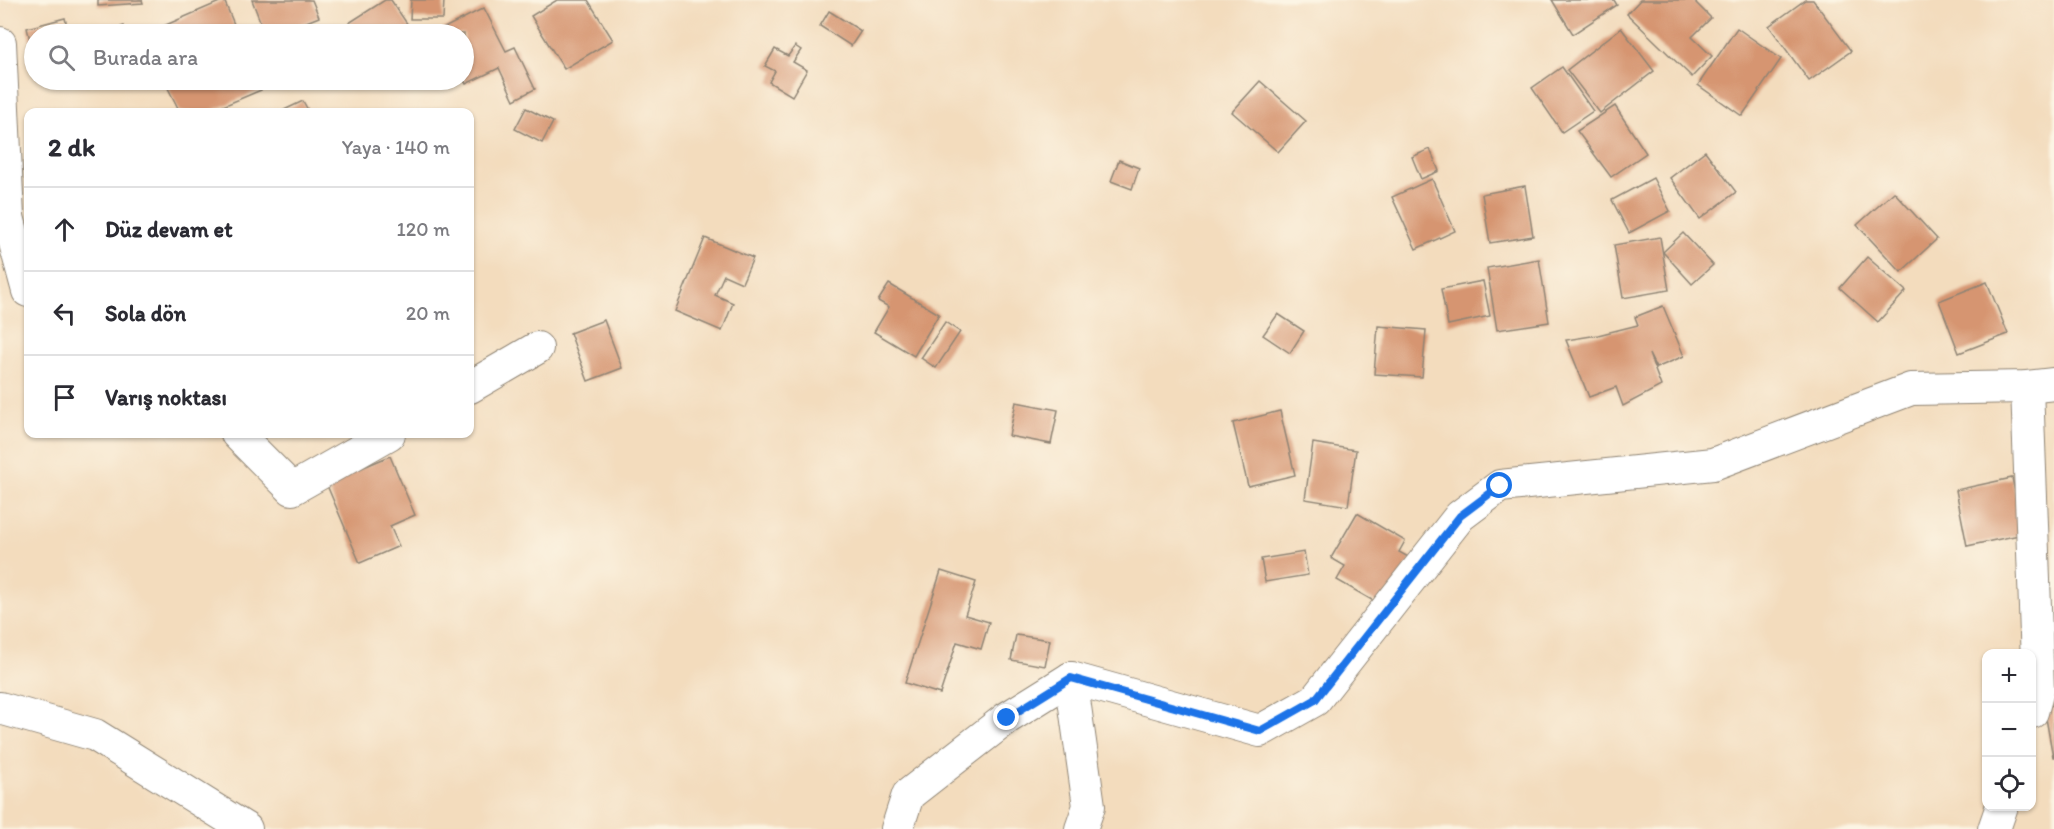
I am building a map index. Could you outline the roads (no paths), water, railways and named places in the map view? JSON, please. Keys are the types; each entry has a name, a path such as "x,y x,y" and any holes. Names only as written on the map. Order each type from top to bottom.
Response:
{"street":[{"path":"0,43 8,217 24,276"},
{"path":"474,385 537,348"},
{"path":"897,829 908,795 1007,718 1071,678 1260,731 1315,700 1460,516 1500,486 1713,464 1911,389 2041,385 2038,690 2034,703"},
{"path":"241,438 292,489 382,438"},
{"path":"1071,678 1089,806 1081,829"},
{"path":"0,708 96,735 246,829"},
{"path":"1994,829 2001,811"}]}
